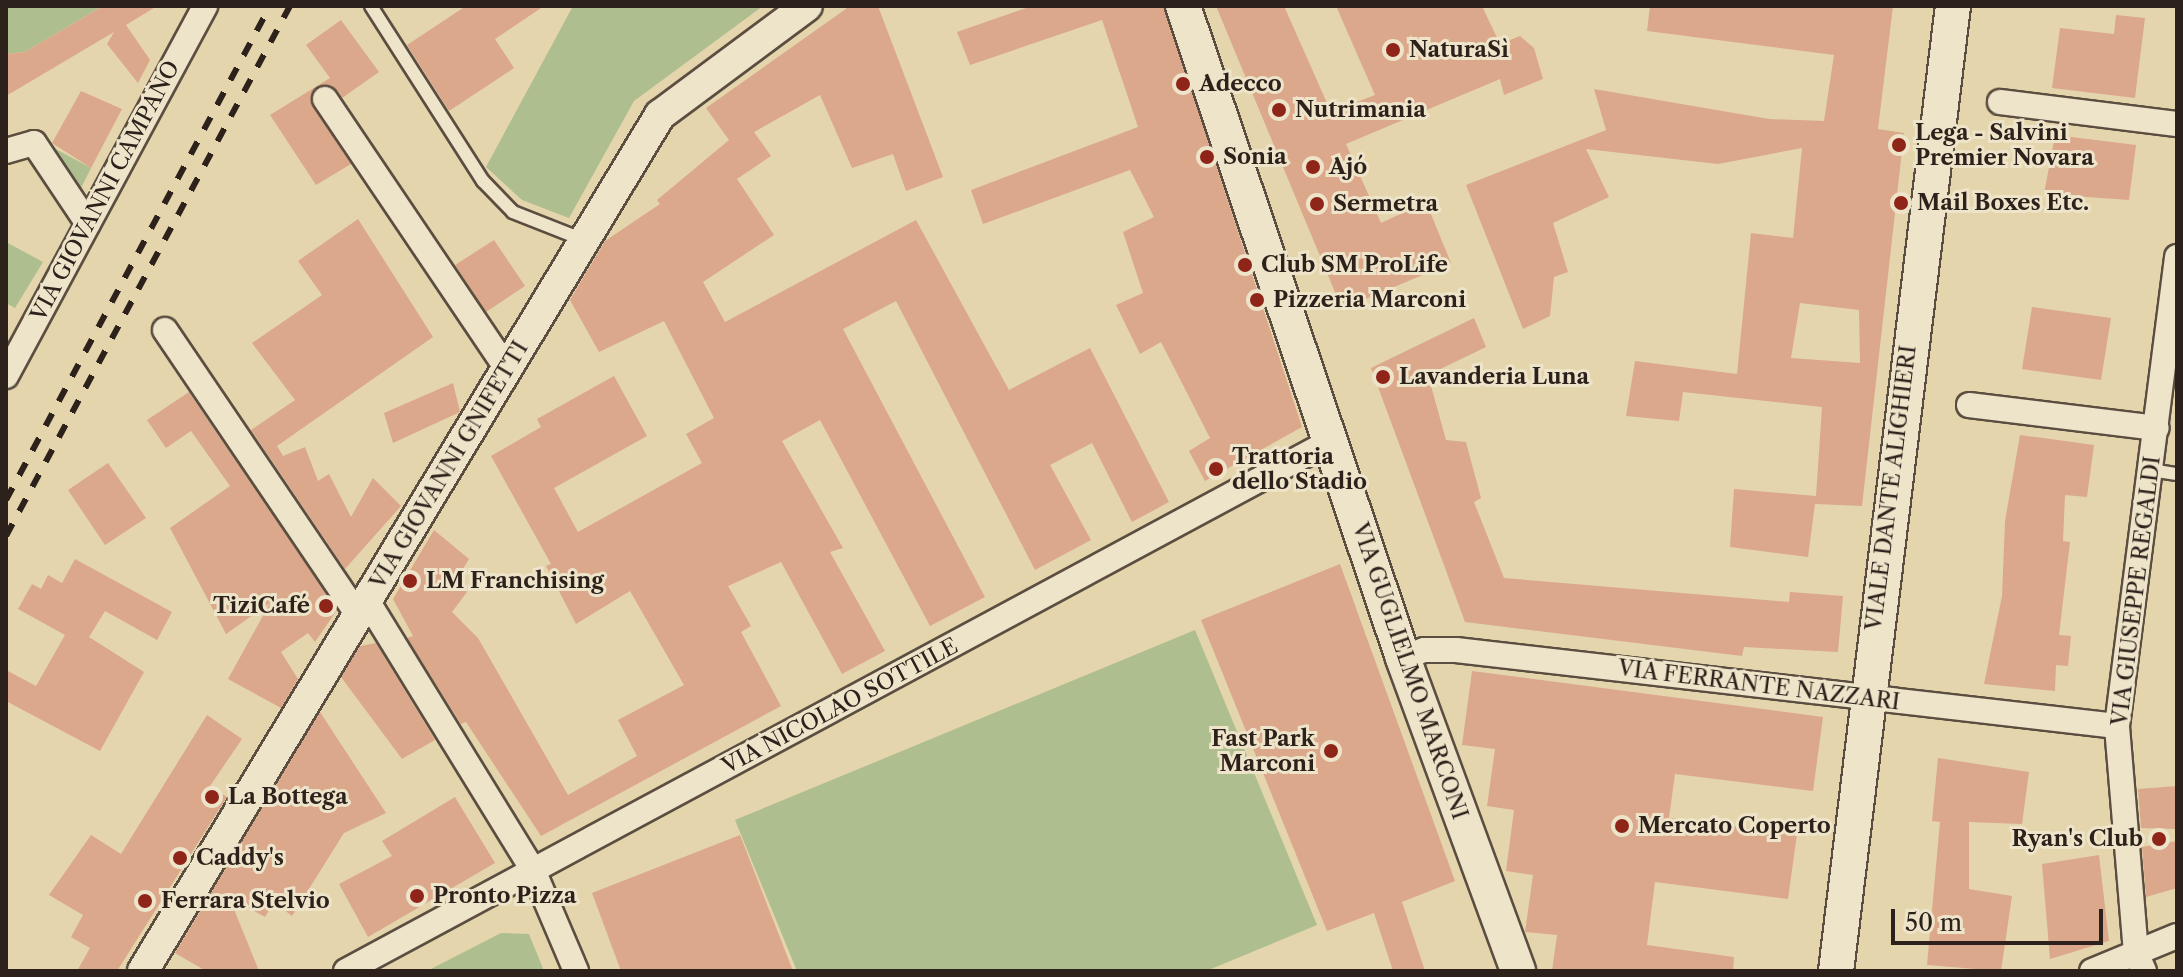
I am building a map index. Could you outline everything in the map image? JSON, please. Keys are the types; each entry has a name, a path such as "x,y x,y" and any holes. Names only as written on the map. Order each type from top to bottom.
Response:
{"main road":[{"name":"VIA GUGLIELMO MARCONI","path":"1183,6 1333,440 1403,658 1518,971"},
{"name":"VIALE DANTE ALIGHIERI","path":"1836,971 1864,697 1953,6"}],"street":[{"name":"VIA GIOVANNI CAMPANO","path":"6,376 205,6"},
{"name":"VIA GIOVANNI GNIFETTI","path":"143,971 660,115 807,6"},
{"path":"325,99 507,369"},
{"path":"2000,102 2177,124"},
{"path":"6,151 34,143 88,224"},
{"name":"VIA GIUSEPPE REGALDI","path":"2140,962 2117,726 2177,257"},
{"path":"165,330 363,609 533,870 576,971"},
{"path":"1969,405 2157,428"},
{"name":"VIA NICOLAO SOTTILE","path":"346,971 1333,440"},
{"name":"VIA FERRANTE NAZZARI","path":"1403,658 1456,650 2117,726"},
{"path":"2092,971 2140,962 2177,936"}],"lane":[{"path":"371,6 483,181 513,212 584,240"},
{"path":"2151,470 2177,474"}],"green space":[{"path":"6,6 101,7 25,52 6,54"},
{"path":"573,6 763,6 634,101 569,218 522,200 486,167"},
{"path":"50,146 91,168 78,194"},
{"path":"6,242 43,262 15,308 6,303"},
{"path":"1195,630 1317,925 1206,971 797,971 735,820"},
{"path":"501,933 529,934 544,971 427,971"}],"building":[{"path":"103,6 157,6 126,25 150,60 138,83 107,44 114,32 6,96 6,54 25,52"},
{"path":"466,6 544,6 495,39 514,68 449,111 407,45"},
{"path":"850,6 878,6 943,177 906,191 893,154 852,168 820,95 754,132 771,156 737,179 774,235 703,282 725,322 916,220 1009,390 1090,348 1169,502 1132,522 1092,443 1050,465 1091,540 1035,570 896,301 843,329 985,597 930,626 820,420 782,441 843,548 830,552 885,651 842,674 781,562 728,586 751,626 741,632 781,706 541,836 466,722 461,724 407,638 413,636 393,599 434,530 469,559 454,584 467,592 452,612 478,638 568,795 637,756 618,720 684,685 630,591 576,624 546,566 551,564 491,456 541,427 537,419 614,376 647,436 554,488 578,532 702,463 686,434 714,418 664,321 599,352 570,300 605,241 660,204 657,200 729,140 706,108"},
{"path":"1032,6 1164,6 1302,427 1205,481 1189,451 1210,438 1161,342 1140,354 1116,305 1143,293 1123,232 1154,217 1130,170 983,224 971,190 1138,127 1102,20 970,65 957,32"},
{"path":"1216,6 1284,6 1331,112 1375,95 1336,6 1482,6 1500,44 1520,36 1534,48 1543,79 1504,95 1500,79 1346,144 1381,223 1426,202 1451,263 1342,309"},
{"path":"1650,6 1893,6 1878,129 1904,133 1862,506 1815,504 1808,557 1730,547 1734,489 1816,496 1822,407 1683,392 1679,421 1626,416 1635,361 1737,374 1751,233 1793,238 1802,148 1718,164 1586,149 1609,197 1553,223 1568,272 1554,277 1550,316 1523,329 1466,185 1606,130 1594,89 1769,119 1824,121 1834,55 1647,31","holes":["1800,303 1859,310 1860,363 1791,358"]},
{"path":"2116,15 2145,18 2135,98 2052,88 2060,28 2114,34"},
{"path":"341,20 379,72 342,98 331,85 312,92 313,107 351,164 316,185 270,115 330,78 306,45"},
{"path":"81,91 122,109 91,168 52,143"},
{"path":"2055,135 2136,145 2129,200 2044,194"},
{"path":"358,219 433,337 277,446 283,456 305,447 318,481 329,474 351,517 373,478 401,506 345,569 251,430 295,400 252,343 322,295 298,261"},
{"path":"494,240 525,286 486,312 455,265"},
{"path":"2032,307 2111,318 2101,380 2022,369"},
{"path":"1474,318 1486,347 1428,375 1446,440 1466,442 1481,498 1474,502 1504,578 1789,602 1790,592 1843,596 1838,652 1744,647 1742,656 1465,622 1371,368"},
{"path":"453,383 460,412 393,443 384,413"},
{"path":"189,392 337,610 315,642 308,633 281,652 298,679 281,708 228,679 270,603 226,634 170,528 230,486 191,431 166,448 147,420"},
{"path":"2020,435 2094,445 2087,497 2065,495 2063,541 2070,542 2059,635 2071,636 2068,666 2056,665 2055,691 1984,684 2002,596 2005,521"},
{"path":"108,463 146,518 105,545 68,490"},
{"path":"75,559 172,612 157,640 105,611 89,637 144,672 100,751 6,701 6,670 36,686 65,635 18,609 32,584 41,589 48,575 62,583"},
{"name":"Fast Park Marconi","path":"1340,564 1455,881 1402,902 1425,971 1393,971 1374,913 1327,931 1201,620"},
{"path":"376,643 435,740 402,759 341,677 360,646"},
{"name":"Mercato Coperto","path":"1472,671 1823,717 1813,791 1675,774 1669,818 1797,834 1788,899 1655,882 1647,945 1734,957 1733,971 1552,971 1557,935 1525,932 1533,875 1506,871 1514,810 1487,806 1495,749 1462,745"},
{"path":"320,712 386,813 344,833 292,916 274,902 265,917 229,897 259,971 206,971 175,953"},
{"path":"207,715 242,739 210,786 227,797 117,971 77,971 90,948 71,937 83,915 49,895 91,835 121,854"},
{"path":"1938,758 2029,772 2022,824 1969,822 1969,889 2012,896 2001,971 1927,965 1940,822 1932,821"},
{"path":"2177,786 2177,829 2141,828 2138,789"},
{"path":"455,797 495,863 368,937 339,884 392,856 382,841"},
{"path":"740,835 793,971 621,971 592,893"},
{"path":"2177,841 2177,888 2146,897 2142,847"},
{"path":"2099,855 2109,941 2050,959 2042,864"}],"railway":[{"path":"6,500 270,6"},
{"path":"6,536 290,6"}],"place":[{"name":"NaturaSì","path":"1393,50"},
{"name":"Adecco","path":"1183,84"},
{"name":"Nutrimania","path":"1279,110"},
{"name":"Lega - Salvini Premier Novara","path":"1899,145"},
{"name":"Sonia","path":"1207,157"},
{"name":"Ajó","path":"1313,167"},
{"name":"Mail Boxes Etc.","path":"1901,203"},
{"name":"Sermetra","path":"1317,204"},
{"name":"Club SM ProLife","path":"1245,265"},
{"name":"Pizzeria Marconi","path":"1257,300"},
{"name":"Lavanderia Luna","path":"1383,377"},
{"name":"Trattoria dello Stadio","path":"1216,469"},
{"name":"LM Franchising","path":"410,581"},
{"name":"TiziCafé","path":"326,606"},
{"name":"Fast Park Marconi","path":"1331,751"},
{"name":"La Bottega","path":"212,797"},
{"name":"Mercato Coperto","path":"1622,826"},
{"name":"Ryan's Club","path":"2159,839"},
{"name":"Caddy's","path":"180,858"},
{"name":"Pronto Pizza","path":"417,896"},
{"name":"Ferrara Stelvio","path":"145,901"}]}
